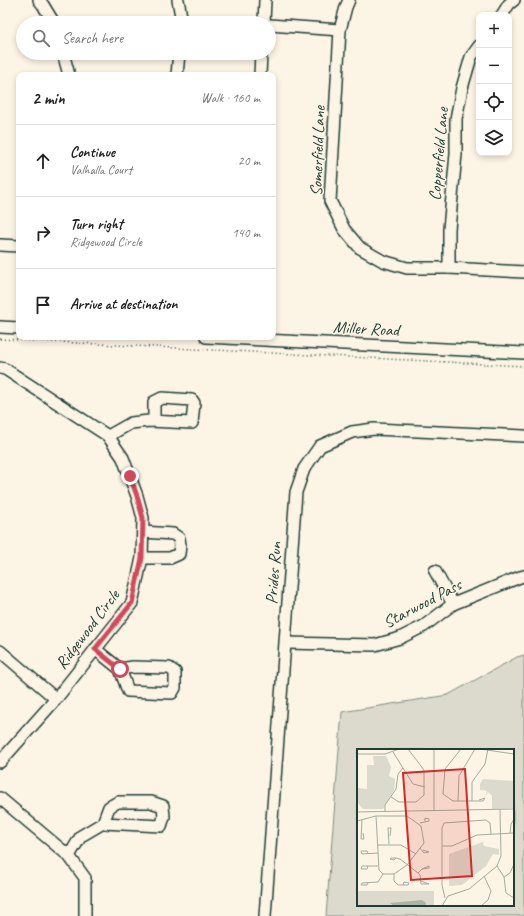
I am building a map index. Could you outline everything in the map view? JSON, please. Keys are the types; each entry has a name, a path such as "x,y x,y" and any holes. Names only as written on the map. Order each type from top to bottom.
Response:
{"street":[{"path":"39,0 49,16"},
{"path":"178,0 181,16"},
{"path":"264,16 265,0"},
{"name":"Somerfield Lane","path":"349,0 340,30 330,201 344,229 360,248 382,261 407,268 449,268 524,272"},
{"path":"504,12 509,4 514,0"},
{"path":"276,25 340,30"},
{"name":"Copperfield Lane","path":"449,268 449,229 456,154 456,119 462,88 471,57 478,48"},
{"path":"65,60 68,72"},
{"path":"177,72 178,60"},
{"path":"260,72 261,60"},
{"path":"0,245 16,246"},
{"path":"0,327 16,328"},
{"name":"Miller Road","path":"276,340 524,353"},
{"name":"Ridgewood Circle","path":"0,368 5,369 108,436 123,458 137,496 143,518 142,558 132,603 56,699 0,762"},
{"path":"108,436 131,422 154,421"},
{"name":"Prides Run","path":"265,916 296,492 304,469 320,446 352,432 374,429 524,436"},
{"path":"142,558 170,558 179,554 180,545 179,538 173,534 143,532"},
{"path":"435,571 453,604"},
{"name":"Starwood Pass","path":"286,643 375,645 400,638 424,626 453,604 524,576"},
{"path":"95,649 120,669 128,691 172,693 175,688 175,672 169,668 133,667 120,669"},
{"path":"0,651 56,699"},
{"path":"0,798 69,856 84,878 85,916"},
{"path":"69,856 81,836 103,823 161,826 164,817 163,806 151,802 118,802 109,807 103,823"}],"path":[{"path":"0,339 16,340"},
{"path":"19,340 524,366"}],"shaded area":[{"path":"524,655 524,916 326,916 342,712 448,695 517,657"}],"route":[{"path":"120,669 95,649 132,603 142,558 143,518 130,476"}]}
